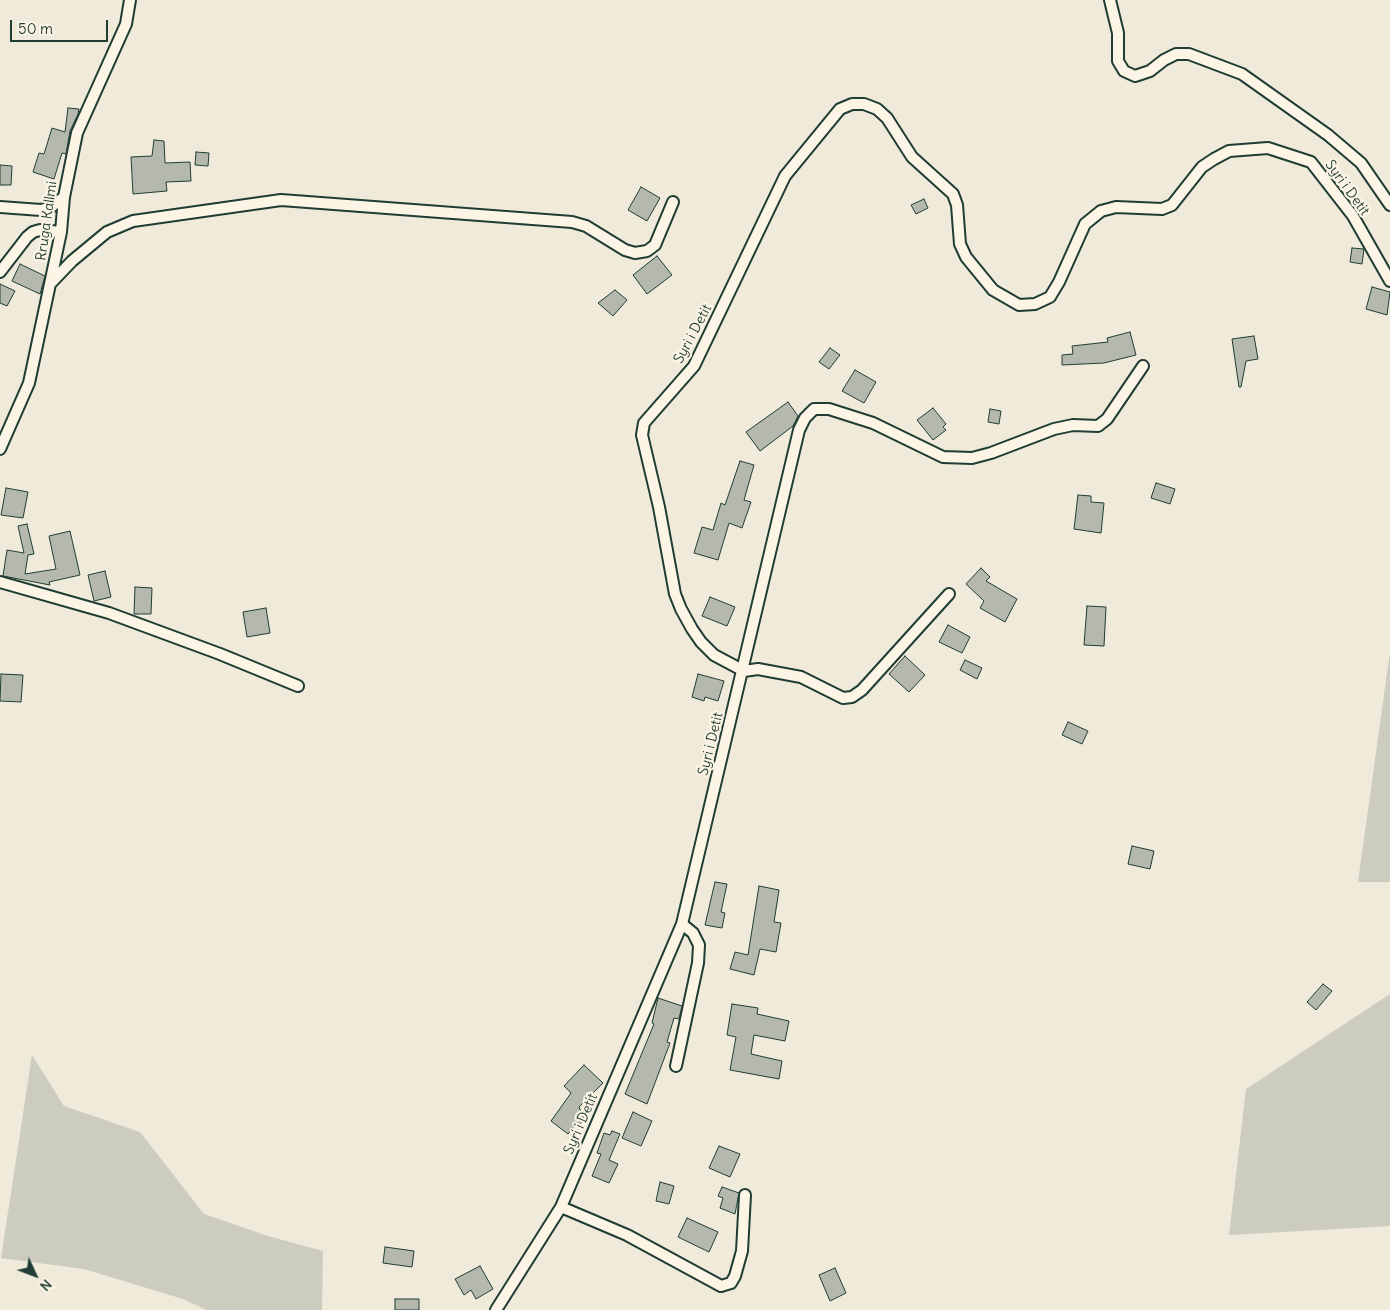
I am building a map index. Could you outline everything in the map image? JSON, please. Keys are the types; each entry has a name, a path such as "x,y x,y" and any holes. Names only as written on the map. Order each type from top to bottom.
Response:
{"street":[{"name":"Rruga Kallmi","path":"0,449 29,383 52,283 61,232 64,197 77,133 126,24 130,0"},
{"path":"1110,0 1118,33 1118,61 1124,71 1135,76 1150,71 1164,60 1176,54 1188,54 1242,74 1328,135 1361,163 1390,205"},
{"name":"Syri i Detit","path":"496,1310 561,1207 682,924 744,671 714,656 701,642 680,609 675,594 659,507 642,435 644,423 694,366 785,176 840,109 852,104 864,104 877,109 887,118 912,157 954,194 957,206 960,244 966,257 993,290 1018,305 1035,304 1050,297 1059,282 1085,224 1101,212 1116,207 1162,209 1172,205 1202,167 1214,159 1229,151 1268,148 1311,162 1353,216 1390,281"},
{"path":"0,207 40,210 51,207 64,197"},
{"path":"52,283 72,261 107,232 133,220 281,200 572,222 586,226 625,250 635,253 648,251 655,245 673,202"},
{"path":"0,272 33,232 40,230 61,232"},
{"path":"948,594 862,690 852,697 843,698 801,677 786,673 758,670 744,671 799,430 805,418 814,409 829,409 873,423 943,457 972,458 991,453 1054,429 1073,425 1098,426 1107,420 1142,366"},
{"path":"0,582 109,613 220,654 298,686"},
{"path":"676,1066 698,963 699,945 694,933 682,924"},
{"path":"561,1207 627,1235 721,1286 731,1283 740,1260 746,1196"}],"shaded area":[{"path":"1390,652 1390,882 1358,882"},
{"path":"1390,994 1390,1226 1229,1235 1246,1089"},
{"path":"32,1055 64,1106 140,1132 204,1214 268,1236 323,1251 322,1310 207,1310 183,1299 84,1269 1,1258"}],"building":[{"path":"68,108 79,109 70,131 66,154 62,153 54,179 33,172 39,153 44,154 52,128 65,132"},
{"path":"154,140 164,141 165,163 190,162 191,181 166,182 167,191 133,194 131,157 152,156"},
{"path":"196,152 209,153 208,166 195,165"},
{"path":"0,165 12,166 11,185 0,185"},
{"path":"641,187 660,198 647,221 628,210"},
{"path":"924,199 928,208 916,214 911,205"},
{"path":"1352,248 1364,249 1362,264 1350,262"},
{"path":"657,256 672,275 647,294 633,275"},
{"path":"20,264 45,276 40,294 12,281"},
{"path":"0,284 15,291 7,306 0,303"},
{"path":"1372,287 1390,292 1387,315 1366,309"},
{"path":"615,290 627,300 613,316 598,303"},
{"path":"1130,332 1136,355 1104,363 1062,365 1062,355 1073,354 1072,346 1108,342 1107,338"},
{"path":"1254,336 1258,359 1246,361 1241,387 1239,387 1232,339"},
{"path":"830,348 840,355 829,369 819,362"},
{"path":"855,370 876,382 864,403 842,391"},
{"path":"788,402 798,416 793,426 760,451 746,432"},
{"path":"933,408 946,424 943,427 946,430 933,440 917,420"},
{"path":"990,409 1001,411 999,424 988,422"},
{"path":"740,461 754,465 744,500 751,502 742,528 729,523 718,560 694,553 702,527 713,530 721,503 725,505"},
{"path":"1156,483 1175,489 1170,504 1151,498"},
{"path":"6,488 28,492 23,518 1,515"},
{"path":"1078,495 1091,496 1091,502 1104,503 1101,533 1074,529"},
{"path":"27,524 34,554 28,555 25,574 56,569 49,536 70,531 80,575 49,582 50,585 3,576 7,550 24,553 18,526"},
{"path":"981,568 990,577 986,581 1017,599 1005,622 980,608 984,601 966,584"},
{"path":"105,571 111,597 94,601 88,575"},
{"path":"135,587 152,588 151,614 134,614"},
{"path":"710,597 735,607 727,626 702,616"},
{"path":"1087,606 1106,607 1104,646 1084,645"},
{"path":"266,608 270,633 247,637 243,612"},
{"path":"948,625 970,637 962,653 939,642"},
{"path":"905,656 925,675 909,692 889,674"},
{"path":"965,660 982,668 977,679 960,670"},
{"path":"1,674 23,675 21,702 0,701"},
{"path":"698,674 724,681 718,701 705,697 704,701 692,697"},
{"path":"1068,722 1088,731 1082,744 1062,735"},
{"path":"1132,846 1154,851 1150,869 1128,864"},
{"path":"715,882 727,884 721,912 725,913 722,928 705,925"},
{"path":"759,886 779,890 774,922 781,923 776,952 760,949 754,975 730,969 735,952 748,955"},
{"path":"1323,984 1332,991 1316,1010 1307,1002"},
{"path":"658,998 682,1006 679,1019 674,1018 667,1042 670,1043 647,1104 625,1094 654,1024 652,1023"},
{"path":"732,1004 758,1008 757,1014 789,1021 785,1041 754,1035 751,1054 782,1061 779,1079 730,1070 736,1037 727,1035"},
{"path":"584,1065 603,1083 579,1107 585,1121 574,1126 568,1134 551,1121 571,1093 564,1086"},
{"path":"633,1112 652,1121 641,1146 622,1138"},
{"path":"612,1131 620,1134 609,1160 618,1164 609,1183 592,1176 601,1154 597,1153 604,1133 610,1135"},
{"path":"719,1146 740,1154 730,1177 709,1168"},
{"path":"660,1182 674,1186 669,1204 656,1201"},
{"path":"722,1187 739,1193 735,1214 720,1208 723,1198 718,1196"},
{"path":"687,1218 718,1232 709,1252 678,1237"},
{"path":"385,1247 414,1251 412,1267 383,1263"},
{"path":"480,1266 493,1289 476,1299 471,1290 464,1295 455,1279"},
{"path":"835,1268 846,1293 830,1301 819,1275"},
{"path":"395,1299 419,1299 419,1310 395,1310"}]}
